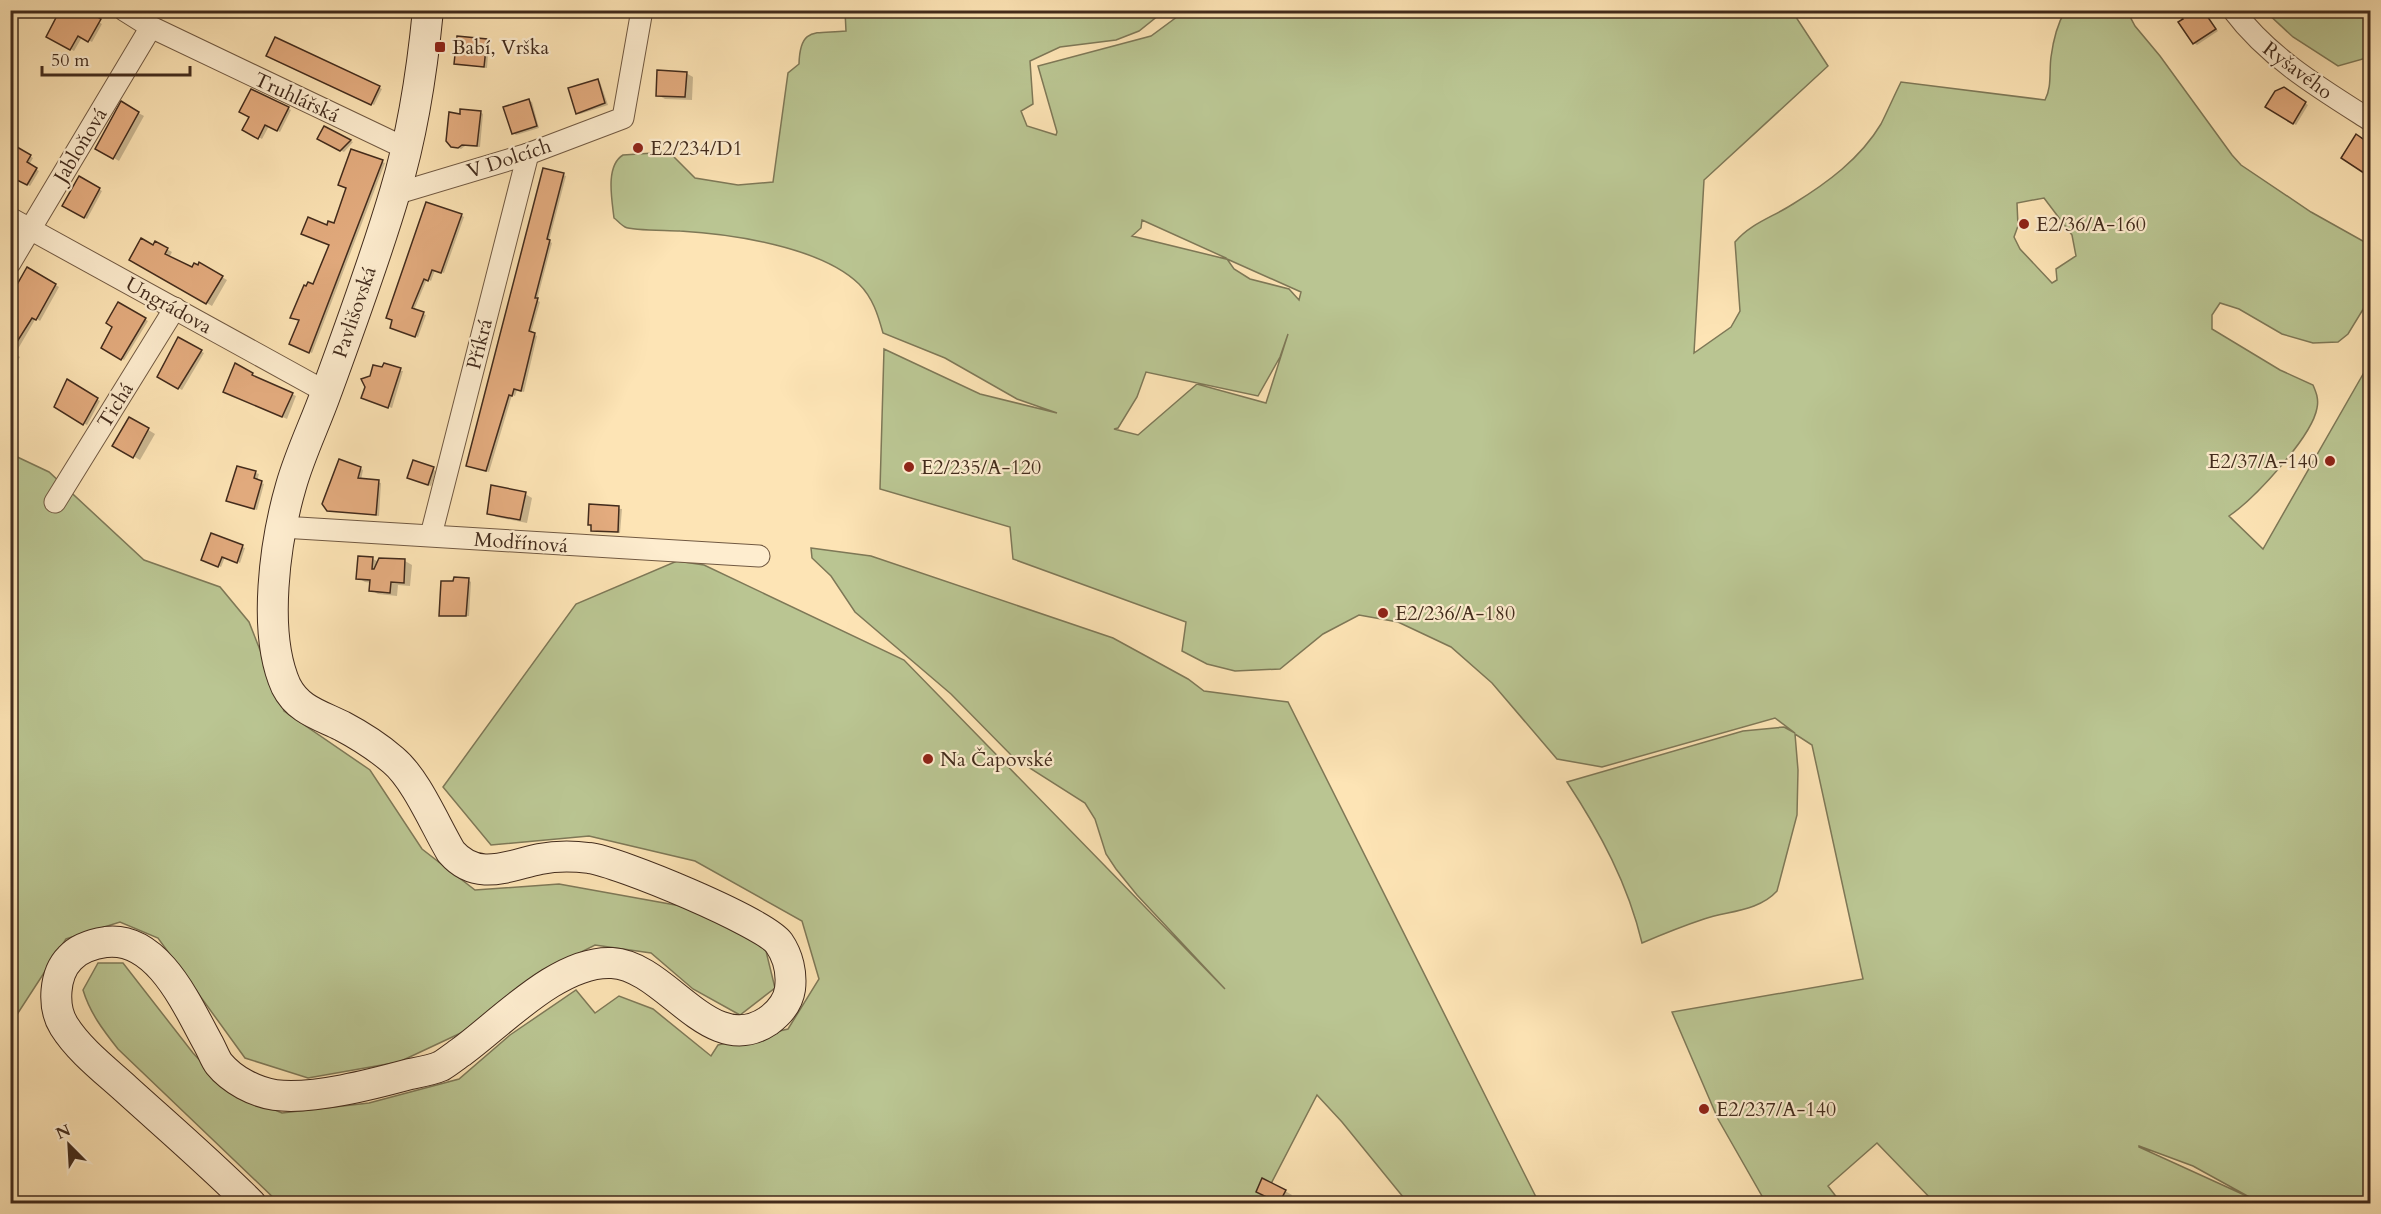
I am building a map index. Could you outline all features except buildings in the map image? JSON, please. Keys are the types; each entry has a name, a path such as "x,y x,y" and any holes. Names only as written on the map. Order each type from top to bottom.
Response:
{"street":[{"name":"Truhlářská","path":"124,10 151,27 407,149"},
{"name":"Pavlišovská","path":"246,1198 117,1081 77,1042 62,1023 57,1000 57,981 70,958 92,944 120,940 136,946 153,958 179,991 220,1065 242,1084 272,1095 298,1096 440,1066 531,997 563,976 585,967 612,963 640,970 717,1027 741,1030 763,1024 780,1011 790,992 790,967 778,940 750,921 630,870 591,858 546,858 493,871 474,868 460,862 451,852 405,770 393,759 354,734 306,710 294,700 280,672 272,610 274,575 291,486 395,194 407,149 423,63 428,10"},
{"name":"V Dolcích","path":"395,194 528,153 623,118 642,10"},
{"name":"Ryšavého","path":"2233,10 2257,39 2289,66 2370,120"},
{"name":"Jabloňová","path":"10,263 151,27"},
{"name":"Příkrá","path":"431,535 528,153"},
{"name":"Ungrádova","path":"10,218 326,392"},
{"name":"Tichá","path":"55,502 175,308"},
{"name":"Modřínová","path":"282,527 759,556"}],"green space":[{"path":"845,11 1164,11 1139,31 1116,40 1060,47 1030,61 1033,104 1021,111 1027,126 1056,135 1038,66 1151,36 1185,11 1554,11 1551,15 1594,13 1593,11 1792,11 1828,66 1704,180 1694,353 1731,327 1740,311 1735,242 1755,225 1818,188 1853,159 1873,137 1901,82 2045,100 2053,45 2065,11 2127,11 2135,26 2241,165 2311,212 2370,245 2370,298 2348,334 2338,342 2313,343 2282,334 2239,309 2220,303 2212,315 2212,329 2280,370 2313,385 2317,396 2317,408 2313,420 2294,450 2267,482 2229,516 2263,549 2370,362 2370,1203 1935,1203 1877,1143 1828,1186 1841,1203 1766,1203 1718,1119 1672,1012 1863,979 1812,745 1795,734 1798,770 1797,815 1777,891 1770,898 1752,907 1704,919 1642,943 1629,900 1612,859 1567,782 1743,731 1784,727 1795,733 1775,718 1602,767 1557,759 1492,683 1451,647 1398,622 1359,615 1323,634 1280,669 1235,671 1207,664 1182,651 1186,622 1013,559 1010,527 880,489 884,349 980,394 1057,413 1017,399 945,358 883,333 874,307 864,289 843,271 822,261 799,252 749,239 629,228 614,218 611,193 612,175 617,160 623,155 669,152 695,178 738,185 773,182 788,73 799,64 802,43 811,34 846,31","holes":["2044,198 2072,235 2076,256 2056,269 2057,280 2052,283 2020,249 2014,237 2018,226 2017,203","1142,220 1226,259 1132,236 1141,228","1227,259 1301,292 1299,300 1289,289 1250,279 1234,269","1288,334 1266,403 1197,384 1138,435 1114,429 1118,428 1137,397 1146,372 1258,396 1280,357","2139,1146 2193,1166 2251,1198 2139,1147"]},
{"path":"2265,11 2370,11 2370,57 2338,66 2293,37"},
{"path":"11,454 49,472 144,560 220,587 249,622 284,711 370,770 422,849 475,890 559,884 692,908 765,947 775,988 740,1015 693,989 651,953 595,945 542,972 463,1032 399,1062 308,1078 245,1058 158,938 120,922 66,939 16,1016 11,1051"},
{"path":"811,548 871,556 1113,638 1188,679 1204,691 1288,702 1539,1203 1408,1203 1317,1095 1261,1203 279,1203 118,1049 102,1028 83,990 98,963 123,963 193,1053 229,1091 282,1113 369,1103 459,1079 510,1035 576,990 595,1013 619,996 653,1009 711,1056 718,1045 788,1029 819,979 802,921 695,861 589,836 491,845 443,787 576,604 677,561 704,565 904,660 1225,989 1137,895 1116,869 1106,854 1095,819 1085,803 1014,758 951,694 855,612 831,576 812,558"}],"place":[{"name":"Babí, Vrška","path":"440,47"},
{"name":"E2/234/D1","path":"638,148"},
{"name":"E2/36/A-160","path":"2024,224"},
{"name":"E2/37/A-140","path":"2330,461"},
{"name":"E2/235/A-120","path":"909,467"},
{"name":"E2/236/A-180","path":"1383,613"},
{"name":"Na Čapovské","path":"928,759"},
{"name":"E2/237/A-140","path":"1704,1109"}]}
